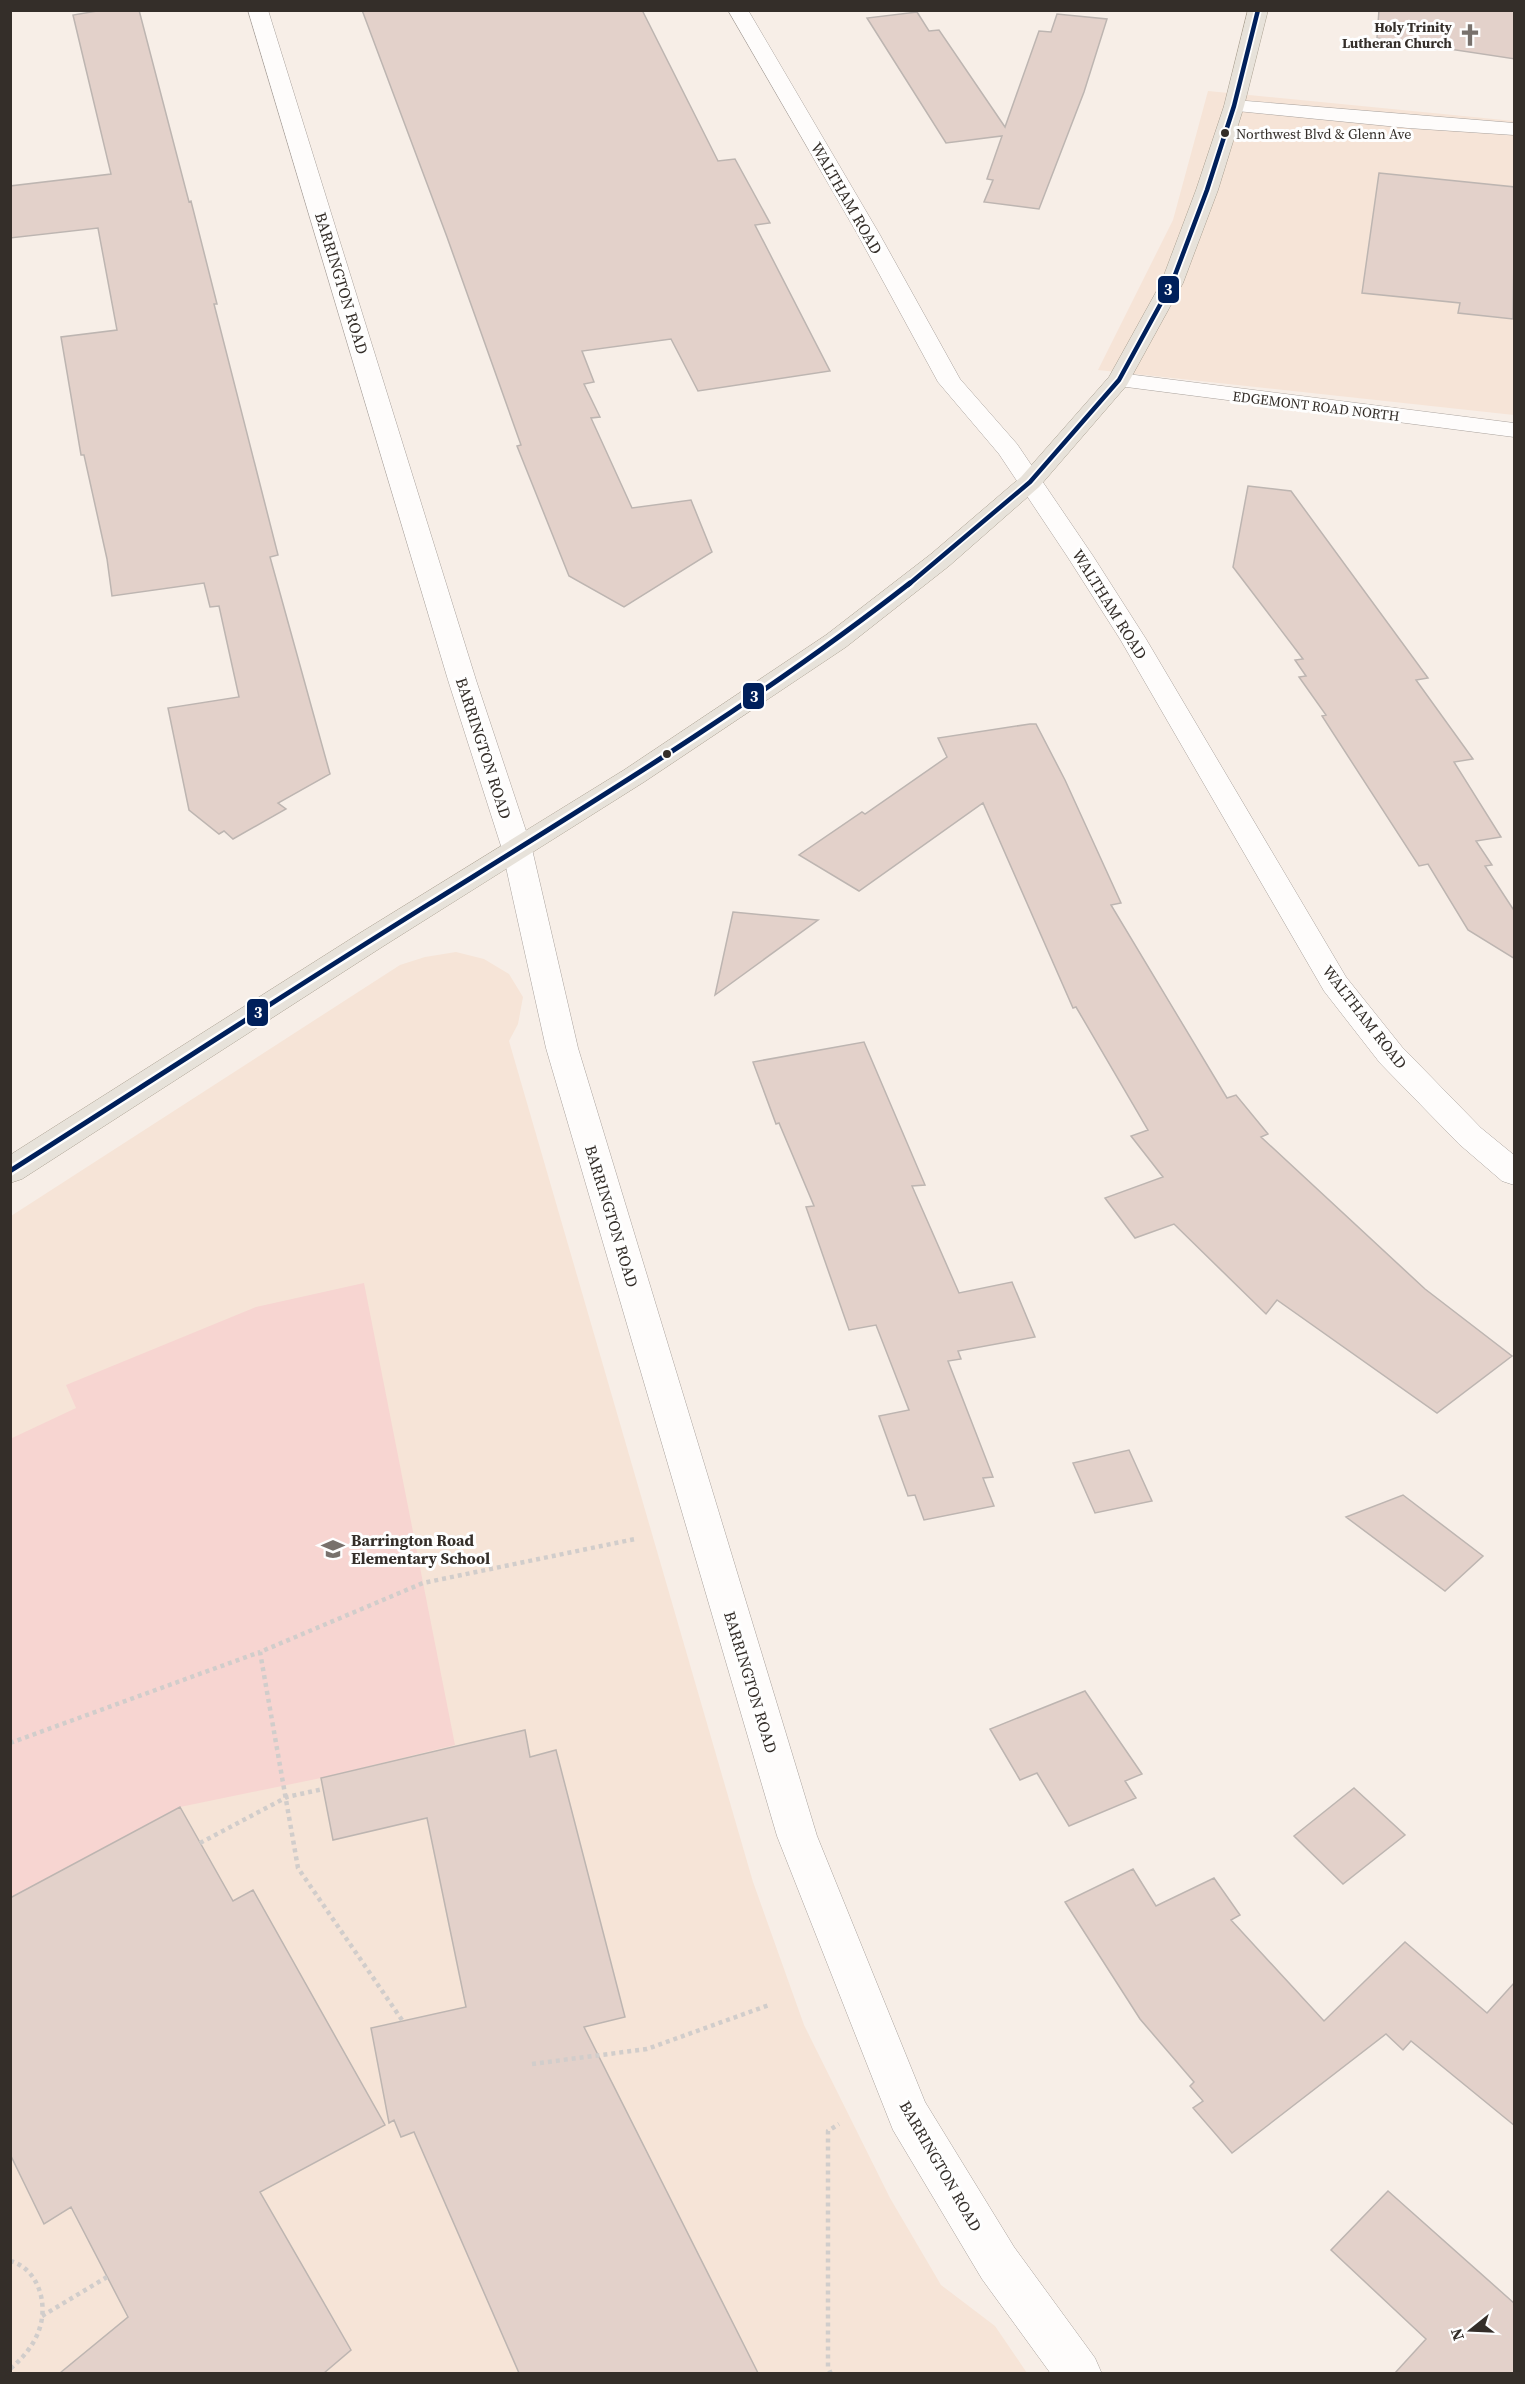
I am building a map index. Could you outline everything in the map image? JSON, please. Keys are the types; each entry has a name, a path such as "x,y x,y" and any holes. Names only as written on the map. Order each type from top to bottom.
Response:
{"main road":[{"path":"10,1171 634,776 836,641 940,560 1030,482 1119,380 1172,283 1207,190 1234,106 1258,10"}],"street":[{"name":"BARRINGTON ROAD","path":"258,10 462,680 517,849 562,1048 797,1836 908,2115 998,2263 1079,2373"},
{"name":"WALTHAM ROAD","path":"738,10 869,235 950,382 1008,449 1133,639 1335,984 1391,1055 1470,1136 1515,1173"},
{"path":"1234,106 1515,129"},
{"name":"EDGEMONT ROAD NORTH","path":"1119,380 1515,430"}],"path":[{"path":"10,1743 260,1652 423,1583 636,1539"},
{"path":"260,1652 298,1868 402,2020"},
{"path":"200,1843 287,1797 323,1790"},
{"path":"532,2064 647,2049 769,2005"},
{"path":"831,2373 828,2367 828,2131 839,2124"},
{"path":"10,2261 16,2261 35,2276 42,2304 41,2325 26,2355 10,2369"},
{"path":"41,2316 107,2277"}],"shaded area":[{"path":"1208,91 1514,121 1514,415 1098,370 1173,220"},
{"name":"Barrington Road Elementary School","path":"456,952 484,959 509,974 523,997 518,1024 509,1041 753,1882 804,2025 890,2198 941,2285 995,2326 1027,2373 11,2374 11,1216 400,965 425,957"},
{"path":"364,1283 455,1745 321,1778 180,1807 11,1898 10,1439 76,1408 66,1385 256,1307"}],"building":[{"path":"103,10 139,10 189,202 191,201 217,304 214,304 278,555 270,557 330,774 278,803 286,809 233,839 224,831 219,834 189,810 168,708 239,697 219,606 210,607 204,583 112,596 107,559 84,455 81,455 61,337 117,330 98,228 10,238 10,186 111,174 73,15"},
{"path":"362,10 642,10 718,161 735,159 770,223 755,225 830,371 698,391 671,339 582,351 594,382 584,384 600,417 591,418 632,508 691,500 712,552 624,607 569,576 517,446 521,445 447,237"},
{"name":"Holy Trinity Lutheran Church","path":"1379,10 1515,10 1515,59 1377,38"},
{"path":"917,12 929,31 939,30 1005,127 1039,31 1051,32 1057,14 1107,19 1084,92 1039,209 984,202 993,180 987,179 1002,136 946,143 867,18"},
{"path":"1379,173 1515,187 1513,319 1458,313 1460,303 1362,293"},
{"path":"1248,486 1291,491 1428,678 1416,680 1473,759 1454,762 1501,837 1476,841 1492,865 1485,866 1515,912 1515,959 1468,930 1428,864 1419,866 1322,716 1326,715 1299,677 1306,676 1295,660 1303,659 1233,567"},
{"path":"1036,724 1065,780 1121,903 1111,905 1227,1098 1236,1095 1268,1134 1261,1137 1425,1289 1512,1356 1437,1413 1277,1300 1266,1314 1174,1224 1135,1238 1105,1198 1163,1177 1131,1136 1148,1130 1076,1007 1073,1008 983,803 859,891 799,855 862,812 865,814 947,757 938,738"},
{"path":"733,912 818,920 715,995"},
{"path":"864,1042 925,1185 912,1186 959,1293 1012,1282 1035,1337 958,1351 961,1359 948,1361 993,1477 983,1478 994,1506 924,1520 915,1495 908,1496 879,1416 909,1410 876,1325 849,1330 806,1207 814,1206 779,1123 776,1124 753,1062"},
{"path":"1129,1450 1152,1501 1095,1513 1073,1463"},
{"path":"1403,1495 1483,1556 1445,1591 1346,1517"},
{"path":"1085,1691 1142,1774 1125,1781 1136,1798 1069,1826 1037,1773 1020,1780 990,1729"},
{"path":"525,1730 530,1757 556,1750 625,2017 584,2027 758,2373 519,2373 414,2132 401,2137 394,2120 389,2123 371,2028 466,2007 427,1818 333,1840 321,1778"},
{"path":"1354,1788 1405,1835 1343,1884 1294,1836"},
{"path":"180,1807 233,1901 253,1890 385,2125 260,2192 351,2350 324,2373 60,2373 128,2317 71,2207 44,2224 10,2154 10,1898"},
{"path":"1133,1869 1156,1906 1214,1878 1240,1915 1231,1920 1324,2021 1405,1942 1487,2013 1515,1982 1515,2126 1411,2041 1403,2050 1386,2034 1232,2153 1193,2108 1203,2101 1190,2086 1194,2082 1140,2019 1065,1902"},
{"path":"1388,2191 1515,2304 1515,2373 1395,2373 1426,2339 1331,2250"}],"transit line":[{"name":"3","path":"10,1171 371,940 634,776 836,641 940,560 1030,482 1119,380 1172,283 1207,190 1234,106 1258,10"}],"place":[{"name":"Holy Trinity Lutheran Church","path":"1470,35"},
{"name":"Northwest Blvd & Glenn Ave","path":"1225,133"},
{"name":"Barrington Road Elementary School","path":"333,1549"}]}
